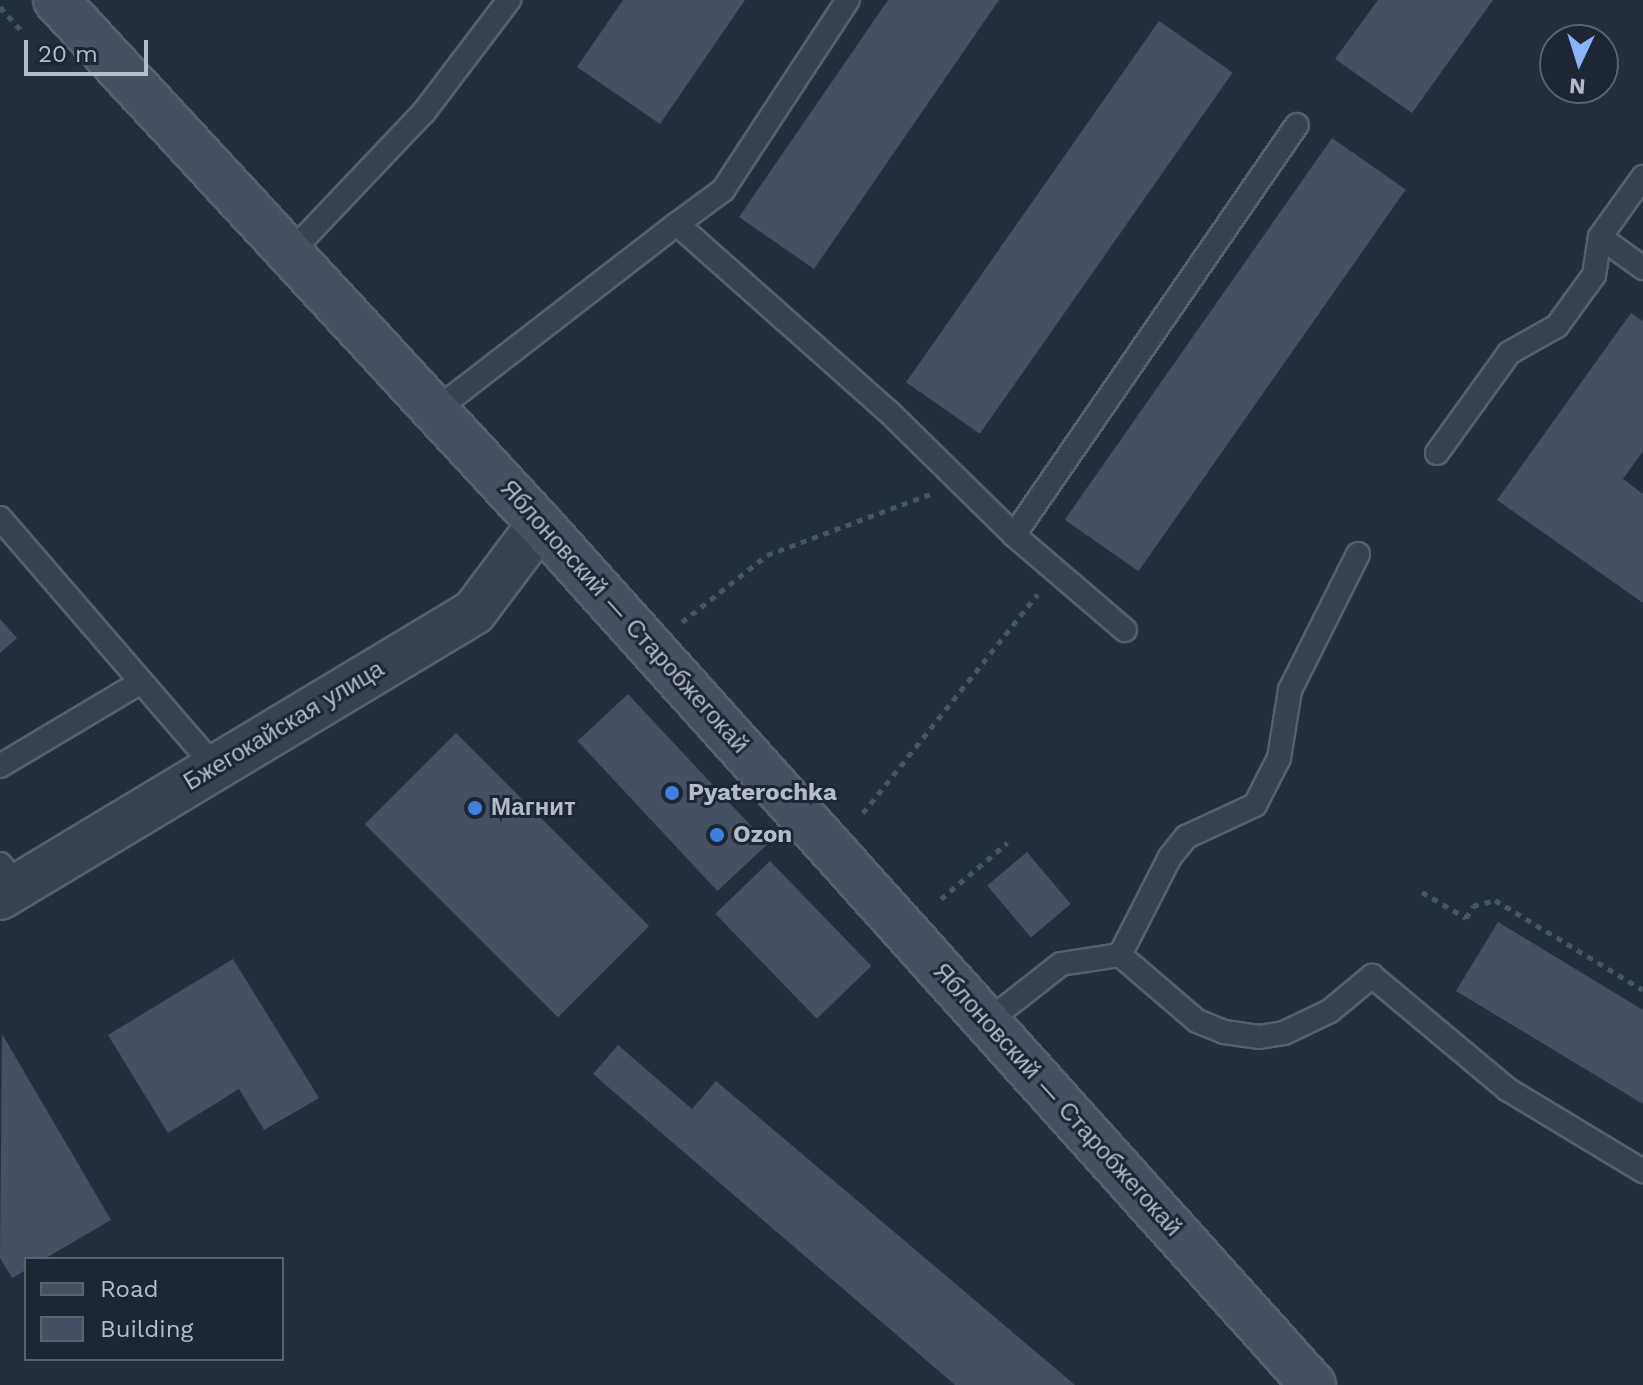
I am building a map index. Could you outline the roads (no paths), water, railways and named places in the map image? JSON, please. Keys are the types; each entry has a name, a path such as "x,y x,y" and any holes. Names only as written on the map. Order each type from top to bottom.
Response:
{"street":[{"name":"Яблоновский — Старобжегокай","path":"56,0 540,524 1313,1385"},
{"name":"Бжегокайская улица","path":"6,882 215,767 474,612 540,524"}],"lane":[{"path":"291,252 424,112 509,0"},
{"path":"436,410 723,190 848,0"},
{"path":"1014,535 1297,125"},
{"path":"1437,453 1509,353 1557,326 1594,275 1600,237 1643,177"},
{"path":"677,224 889,412 1014,535 1125,630"},
{"path":"1600,237 1643,268"},
{"path":"0,518 215,767"},
{"path":"1120,955 1170,857 1186,837 1255,805 1264,792 1279,758 1290,690 1358,554"},
{"path":"0,766 141,682"},
{"path":"987,1022 1061,964 1120,955 1197,1021 1224,1032 1259,1037 1284,1033 1330,1011 1372,976 1507,1089 1643,1171"}],"place":[{"name":"Pyaterochka","path":"672,793"},
{"name":"Магнит","path":"475,808"},
{"name":"Ozon","path":"717,835"}]}
